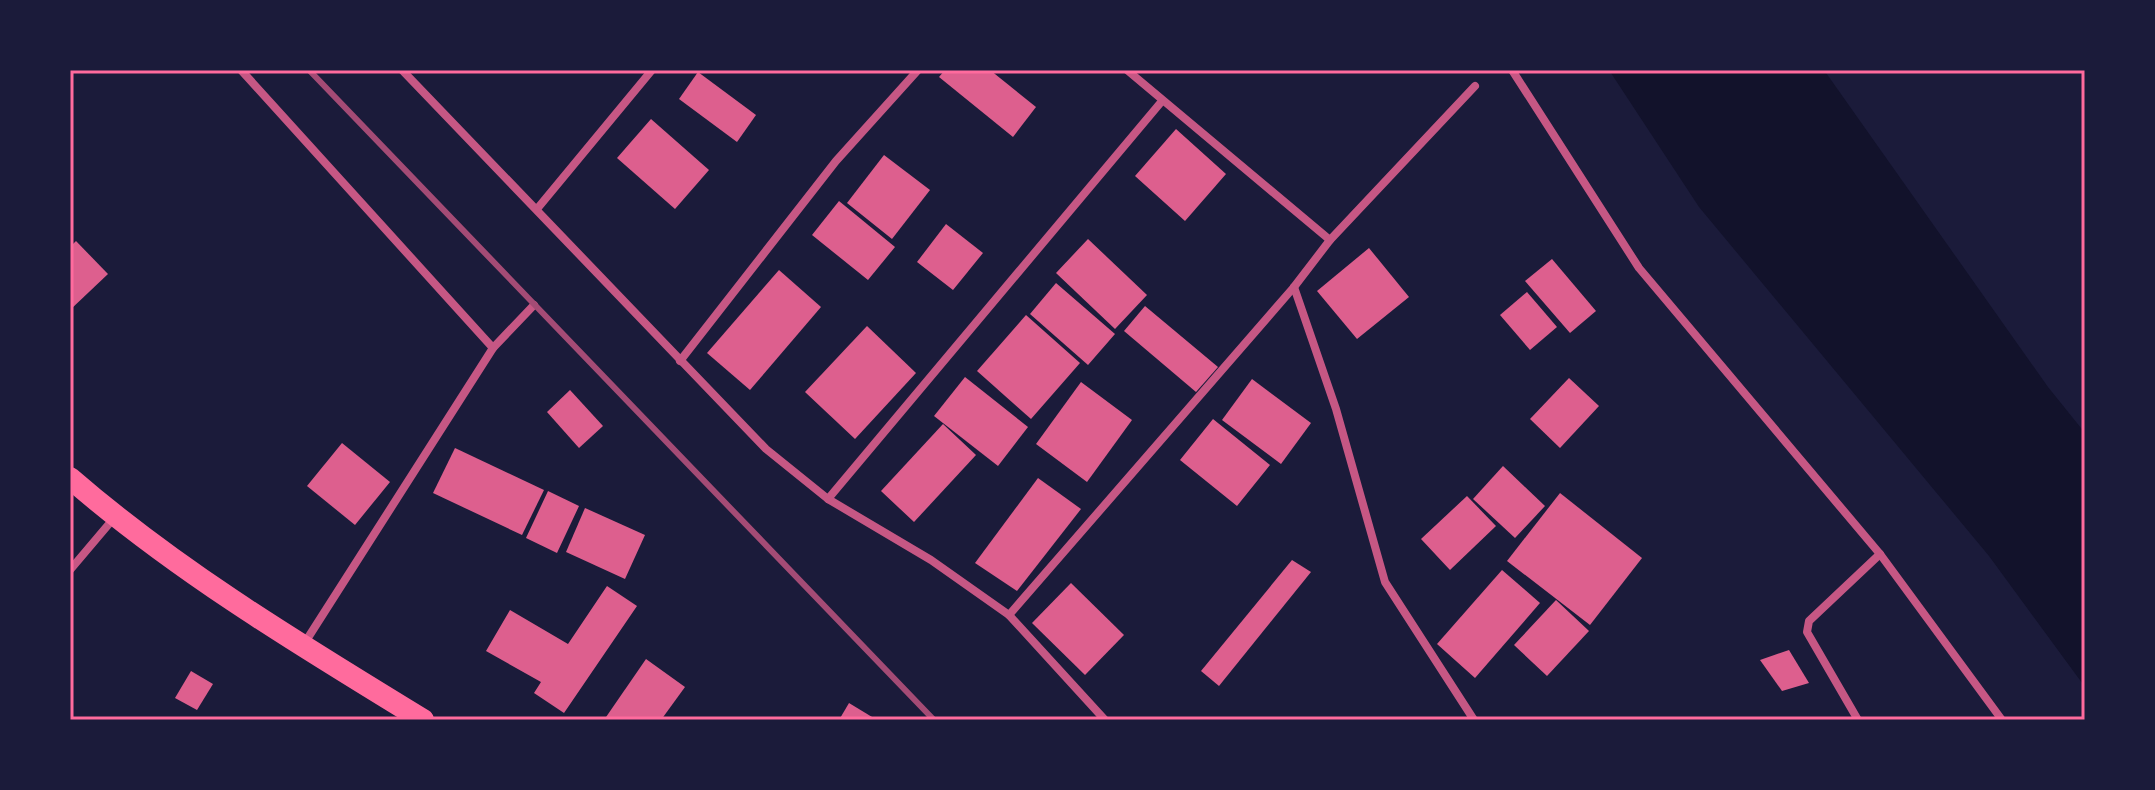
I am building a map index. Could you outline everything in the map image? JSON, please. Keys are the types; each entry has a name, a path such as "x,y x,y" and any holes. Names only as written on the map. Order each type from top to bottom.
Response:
{"highway":[{"path":"70,478 115,517 302,647 423,720"}],"street":[{"path":"241,70 493,348"},
{"path":"402,70 766,449 828,499 931,560 1009,615 1105,720"},
{"path":"537,209 652,70"},
{"path":"680,361 836,161 918,70"},
{"path":"1127,70 1330,240"},
{"path":"1512,70 1639,268 1880,554 2002,720"},
{"path":"1009,615 1294,287 1330,240 1475,86"},
{"path":"828,499 1162,101"},
{"path":"1294,287 1336,409 1385,582 1474,720"},
{"path":"302,647 493,348 534,305"},
{"path":"70,570 115,517"},
{"path":"1858,720 1807,632 1809,621 1880,554"}],"shaded area":[{"path":"1609,70 1824,70 2048,387 2085,433 2085,687 1989,556 1699,207"}],"building":[{"path":"945,70 990,70 1036,107 1013,137 939,77"},
{"path":"698,72 756,115 737,142 679,99"},
{"path":"651,119 709,170 675,209 617,158"},
{"path":"1176,129 1226,174 1185,221 1135,176"},
{"path":"884,155 930,190 892,239 847,203"},
{"path":"839,201 895,247 868,280 812,235"},
{"path":"946,224 983,253 953,290 917,262"},
{"path":"1088,239 1147,295 1115,329 1056,273"},
{"path":"76,241 108,274 70,310 70,247"},
{"path":"1369,248 1409,297 1357,339 1317,291"},
{"path":"1552,259 1596,311 1570,333 1525,281"},
{"path":"779,270 821,307 750,390 707,353"},
{"path":"1056,283 1115,334 1088,365 1030,314"},
{"path":"1527,292 1557,327 1530,350 1500,315"},
{"path":"1145,306 1218,367 1196,392 1124,331"},
{"path":"1026,315 1080,363 1031,419 977,371"},
{"path":"867,326 916,373 855,439 805,392"},
{"path":"965,377 1028,427 998,466 934,416"},
{"path":"1569,378 1599,406 1560,448 1530,419"},
{"path":"1252,379 1311,423 1281,464 1222,420"},
{"path":"1081,382 1132,420 1087,482 1036,444"},
{"path":"570,390 603,426 579,448 547,412"},
{"path":"1213,419 1270,465 1237,506 1180,460"},
{"path":"943,424 976,455 914,522 881,491"},
{"path":"342,443 390,482 355,525 307,486"},
{"path":"455,448 544,490 522,535 433,493"},
{"path":"1503,466 1545,506 1515,538 1473,499"},
{"path":"1038,478 1081,509 1017,591 975,563"},
{"path":"548,491 579,506 557,553 526,538"},
{"path":"1560,493 1642,558 1590,625 1507,561"},
{"path":"1467,496 1496,526 1450,570 1421,539"},
{"path":"585,508 645,535 625,579 566,552"},
{"path":"1292,560 1311,572 1219,686 1201,671"},
{"path":"1502,570 1540,603 1475,678 1437,644"},
{"path":"1071,583 1124,635 1085,675 1032,623"},
{"path":"607,586 637,606 564,713 534,693 541,682 486,651 510,610 568,644"},
{"path":"1556,600 1589,631 1547,676 1514,645"},
{"path":"1789,650 1809,683 1782,691 1760,660"},
{"path":"646,659 685,687 661,720 604,720"},
{"path":"191,671 213,684 197,710 175,698"},
{"path":"849,703 877,720 839,720"}],"railway":[{"path":"309,70 934,720"}]}
